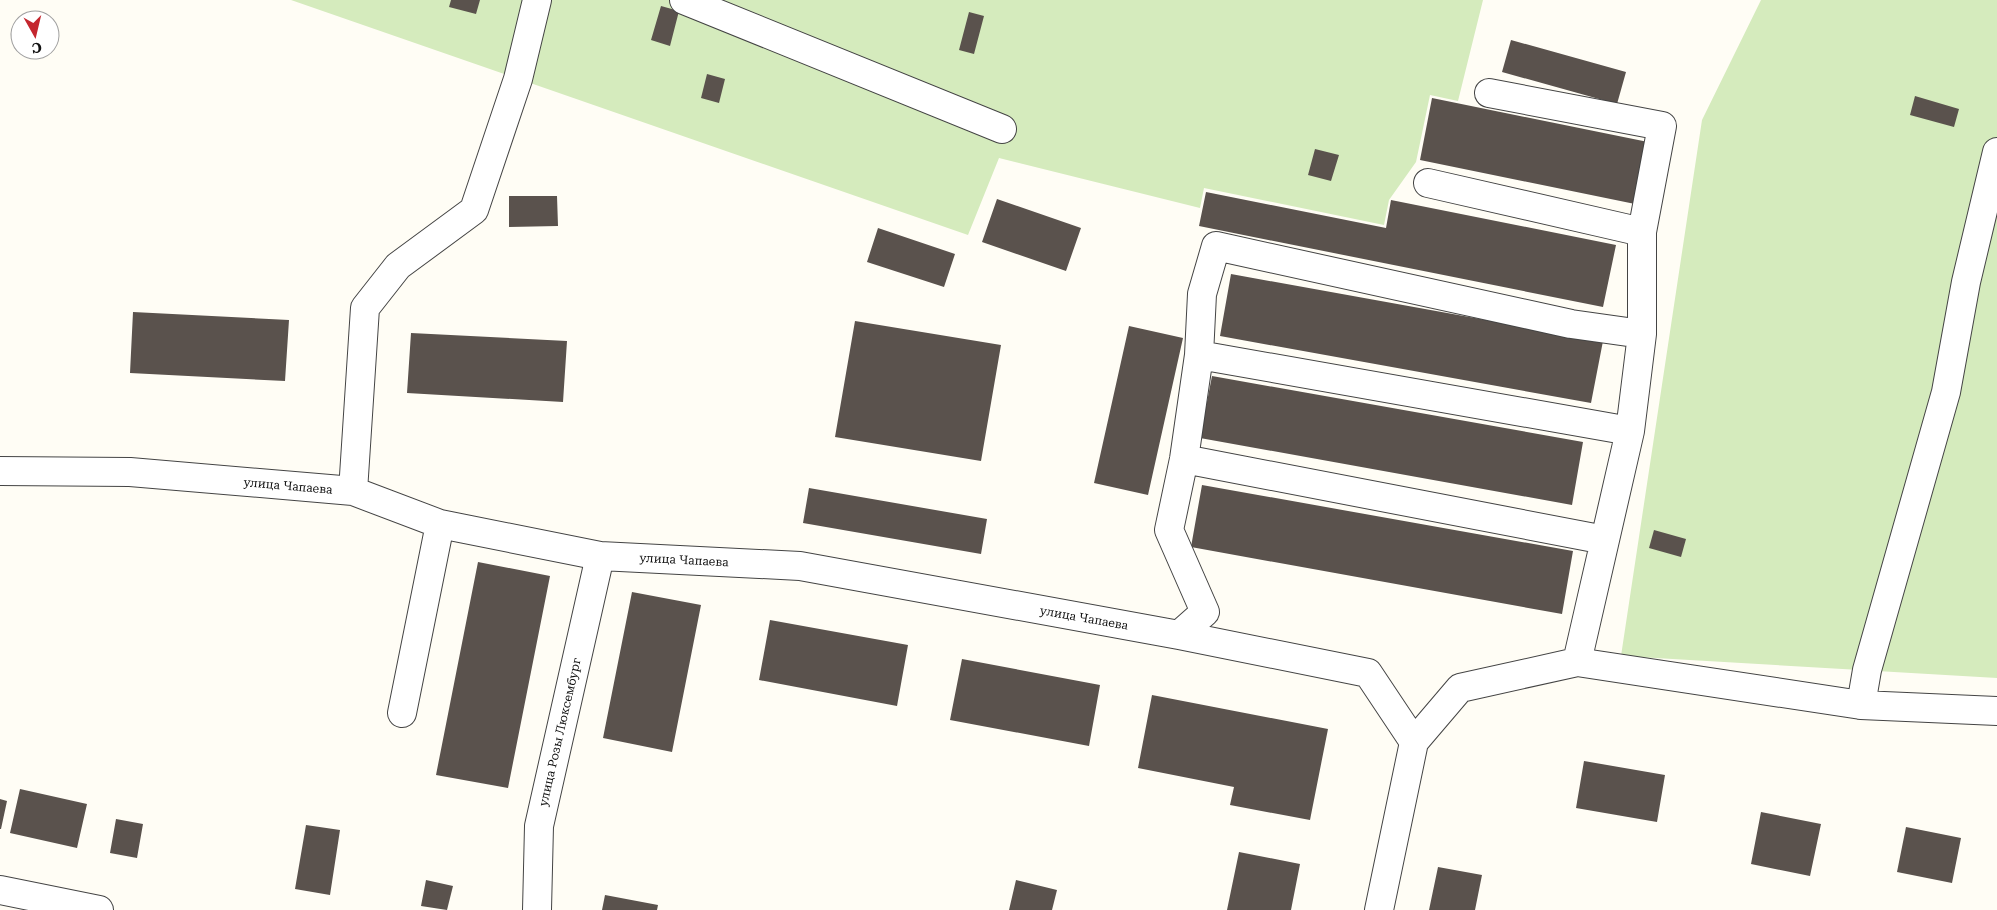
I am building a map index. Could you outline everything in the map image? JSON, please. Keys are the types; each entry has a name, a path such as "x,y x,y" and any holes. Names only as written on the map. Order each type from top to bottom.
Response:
{"street":[{"path":"353,492 365,308 398,266 474,210 518,79 537,0"},
{"path":"684,0 1002,129"},
{"path":"1489,93 1662,126 1642,232 1642,334 1630,431 1578,662"},
{"path":"1861,705 1869,662 1946,392 1966,282 1997,152"},
{"path":"1428,183 1642,232"},
{"path":"1179,636 1206,612 1170,530 1184,459 1199,355 1202,294 1216,246 1570,324 1642,334"},
{"path":"1199,355 1630,431"},
{"path":"1184,459 1605,540"},
{"name":"улица Чапаева","path":"0,471 130,472 353,492 440,524 600,556 800,566 1179,636 1368,674 1414,742"},
{"path":"402,714 440,524"},
{"name":"улица Розы Люксембург","path":"537,910 539,826 600,556"},
{"path":"1379,910 1414,742 1460,688 1578,662 1861,705 1997,711"},
{"path":"0,890 99,910"}],"green space":[{"path":"291,0 1483,0 1458,101 1430,95 1416,162 1389,200 1384,225 1204,188 1200,208 999,158 968,235"},
{"path":"1761,0 1997,0 1997,678 1621,656 1702,120"}],"building":[{"path":"451,0 480,0 476,14 449,7"},
{"path":"661,6 679,11 670,46 651,40"},
{"path":"969,12 984,16 974,54 959,50"},
{"path":"1511,40 1626,72 1617,104 1502,72"},
{"path":"707,74 725,79 719,103 701,98"},
{"path":"1915,96 1959,109 1954,127 1910,115"},
{"path":"1432,98 1648,142 1635,204 1420,160"},
{"path":"1315,149 1339,155 1331,181 1308,175"},
{"path":"1206,192 1386,228 1391,200 1616,245 1603,307 1199,226"},
{"path":"509,196 557,196 558,226 509,227"},
{"path":"997,199 1081,228 1066,271 982,242"},
{"path":"878,228 955,254 944,287 867,262"},
{"path":"1231,274 1603,341 1591,403 1220,336"},
{"path":"133,312 289,320 285,381 130,373"},
{"path":"855,321 1001,345 981,461 835,437"},
{"path":"1129,326 1183,338 1148,495 1094,483"},
{"path":"411,333 567,341 563,402 407,393"},
{"path":"1212,376 1583,442 1572,505 1200,438"},
{"path":"1202,485 1573,551 1562,614 1191,547"},
{"path":"809,488 987,519 981,554 803,523"},
{"path":"1654,530 1686,539 1681,557 1649,548"},
{"path":"478,562 550,576 508,788 436,775"},
{"path":"632,592 701,605 672,752 603,738"},
{"path":"770,620 908,645 897,706 759,680"},
{"path":"962,659 1100,685 1089,746 950,720"},
{"path":"1152,695 1328,729 1310,820 1230,805 1234,787 1138,768"},
{"path":"1584,761 1665,775 1657,822 1576,808"},
{"path":"20,789 87,804 77,848 10,833"},
{"path":"0,799 7,801 1,829 0,829"},
{"path":"1761,812 1821,824 1810,876 1751,864"},
{"path":"116,819 143,824 137,858 110,853"},
{"path":"306,825 340,830 330,895 295,889"},
{"path":"1906,827 1961,838 1952,883 1897,872"},
{"path":"1239,852 1300,864 1291,910 1227,910"},
{"path":"1438,867 1482,875 1475,910 1429,910"},
{"path":"426,880 453,886 447,910 421,906"},
{"path":"1016,880 1057,890 1052,910 1009,910"},
{"path":"605,895 658,905 657,910 602,910"}]}
